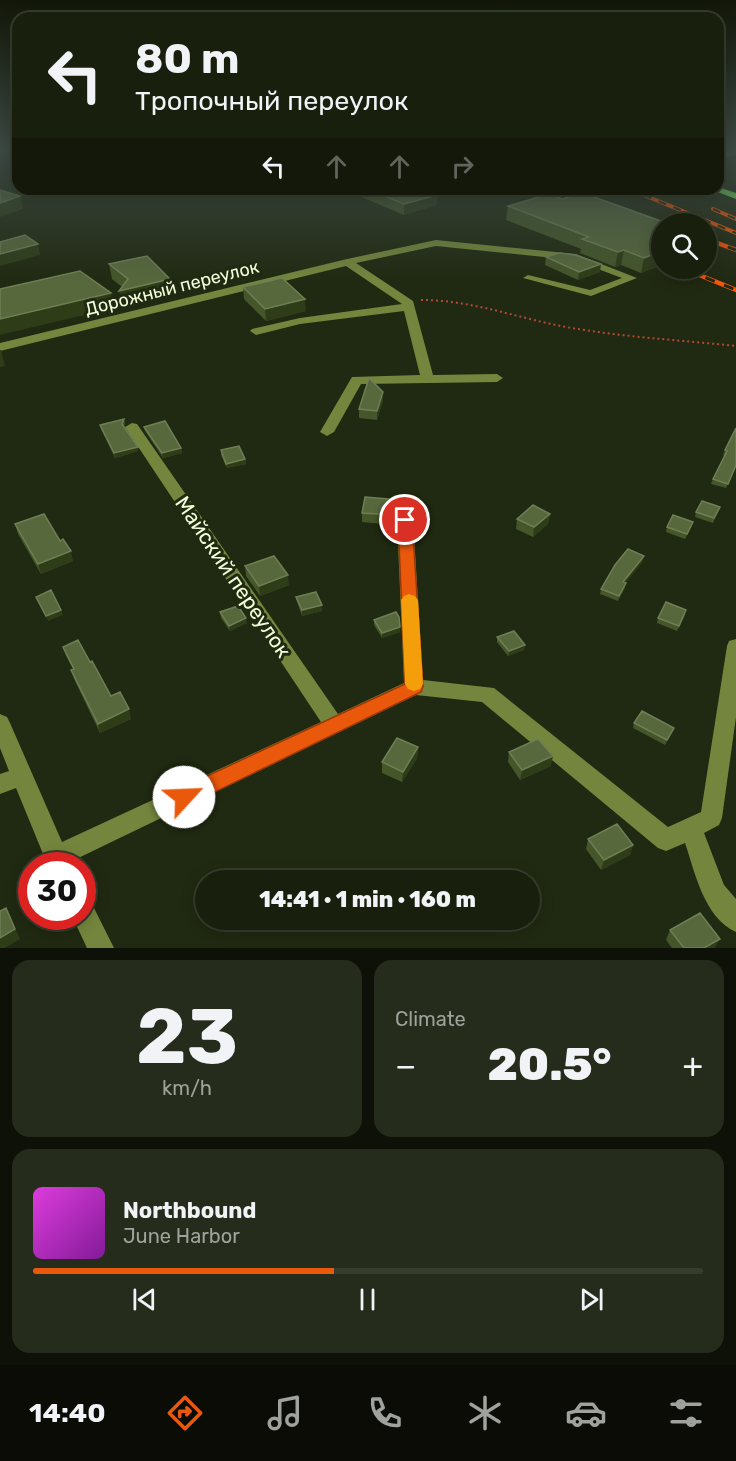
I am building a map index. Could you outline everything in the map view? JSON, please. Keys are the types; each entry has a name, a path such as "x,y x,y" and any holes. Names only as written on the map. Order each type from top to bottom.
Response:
{"street":[{"name":"Дорожный переулок","path":"0,347 347,262 436,243 576,257 632,278 591,292 528,278"},
{"path":"347,262 408,304 428,380"},
{"path":"256,331 300,321 408,304"},
{"path":"327,432 357,380 497,378"},
{"name":"Майский переулок","path":"132,427 335,726"},
{"path":"405,520 414,687"},
{"path":"76,852 414,687 487,694 666,840 711,818 736,646"},
{"path":"0,723 54,852"},
{"path":"0,784 22,776"},
{"path":"691,828 715,893 736,919"},
{"path":"92,930 101,948"}],"path":[{"path":"408,304 442,299 483,305 564,327 736,346"}],"building":[{"path":"0,193 20,196 0,203"},
{"path":"382,195 437,195 404,204"},
{"path":"552,195 562,199 576,195 589,195 651,218 651,255 644,258 624,250 618,252 582,239 589,237 508,206"},
{"path":"25,235 38,244 0,254 0,242"},
{"path":"559,253 575,255 601,264 579,272 546,257"},
{"path":"147,256 170,279 119,291 128,279 109,264"},
{"path":"80,271 111,293 0,319 0,289"},
{"path":"282,278 305,299 265,309 243,287"},
{"path":"369,378 383,392 377,411 359,409"},
{"path":"124,419 122,424 138,447 114,453 100,425"},
{"path":"165,421 181,448 162,453 144,427"},
{"path":"736,428 736,465 728,484 713,479"},
{"path":"239,446 245,459 226,464 221,450"},
{"path":"365,497 400,500 395,515 362,513"},
{"path":"702,501 720,507 714,518 696,512"},
{"path":"533,505 550,514 534,527 517,519"},
{"path":"44,514 60,541 63,539 71,551 38,564 15,524"},
{"path":"673,515 693,522 687,534 667,527"},
{"path":"628,549 644,556 623,582 626,583 619,596 601,589 615,565"},
{"path":"274,556 288,575 259,586 245,566"},
{"path":"51,590 61,610 46,616 36,597"},
{"path":"316,592 322,605 302,610 296,597"},
{"path":"666,602 686,610 679,626 658,618"},
{"path":"238,606 246,618 229,626 220,612"},
{"path":"396,612 400,627 382,633 374,620"},
{"path":"514,631 525,645 509,651 497,637"},
{"path":"78,640 111,696 120,692 129,709 98,724 71,670 74,669 63,647"},
{"path":"642,711 674,728 667,740 634,723"},
{"path":"397,738 418,747 403,772 382,762"},
{"path":"538,739 553,756 522,770 509,752"},
{"path":"617,824 633,845 604,860 588,839"},
{"path":"6,908 15,929 0,938 0,911"},
{"path":"700,913 720,939 704,948 684,948 670,930"}],"railway":[{"path":"644,195 736,233"},
{"path":"713,209 736,219"},
{"path":"717,243 736,250"},
{"path":"709,279 736,290"}],"slow traffic":[{"path":"409,600 414,684"}],"route":[{"path":"184,797 414,687 405,520"}]}
